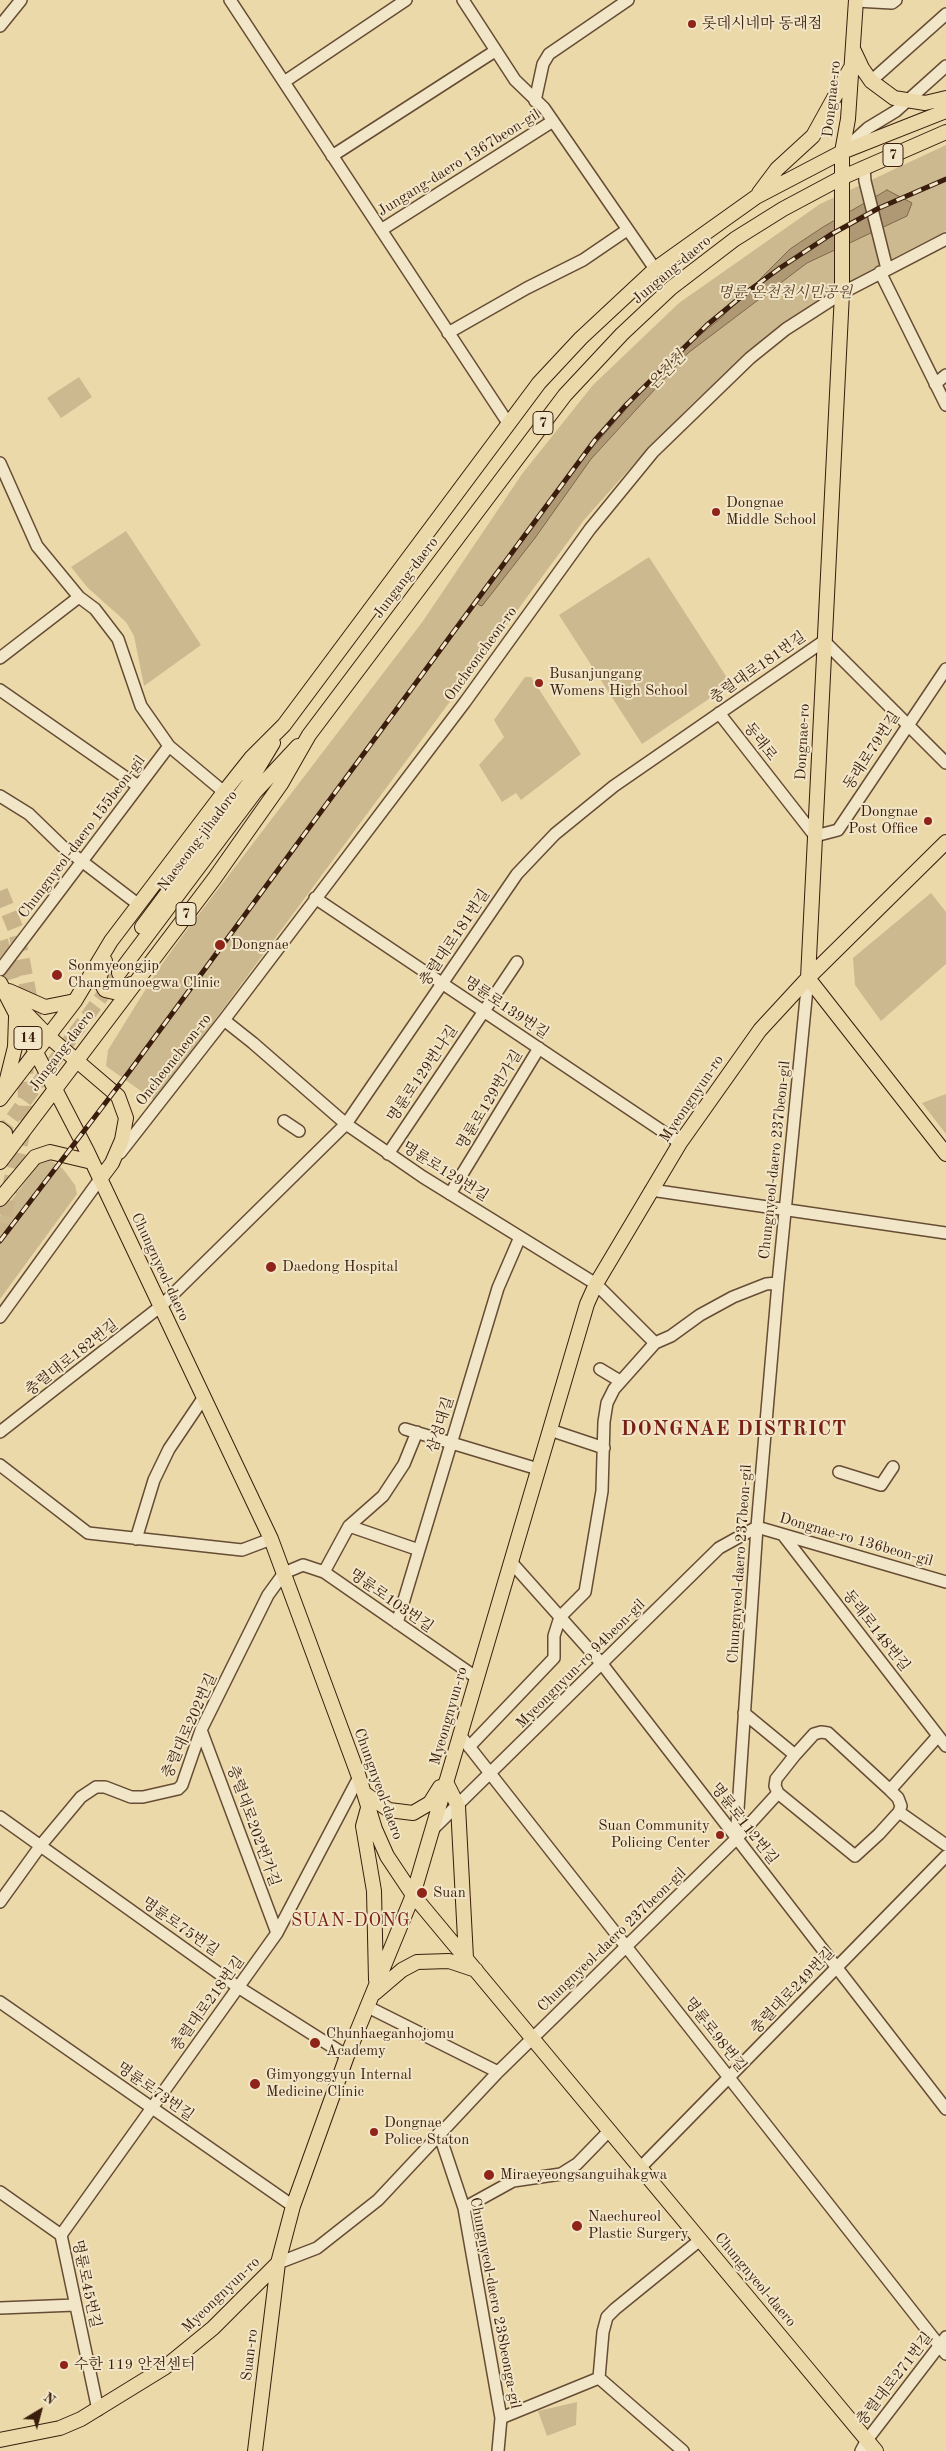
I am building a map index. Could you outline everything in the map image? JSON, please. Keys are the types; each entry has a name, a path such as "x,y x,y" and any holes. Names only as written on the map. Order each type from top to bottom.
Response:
{"main road":[{"name":"Dongnae-ro","path":"808,978 842,289 840,201 842,152 848,119 856,1"},
{"path":"853,50 862,68 872,81 894,98 907,102 925,103 946,98"},
{"path":"756,197 777,169 813,136 851,66"},
{"name":"Jungang-daero","path":"0,1099 75,1001 111,941 251,758 284,725 538,383 655,269 756,197 842,152 946,111"},
{"name":"Jungang-daero","path":"2,1158 214,879 281,784 309,735 565,395 622,334 671,288 735,240 783,209 841,178 946,132"},
{"name":"Naeseong-jihadoro","path":"116,970 251,789 284,725"},
{"name":"Naeseong-jihadoro","path":"251,789 309,735"},
{"name":"Myeongnyun-ro","path":"0,2440 60,2428 98,2410 164,2368 213,2328 278,2263 294,2206 347,2056 413,1895 587,1304 596,1284 680,1143 760,1030 808,978 946,842"},
{"path":"111,941 99,979 102,986 111,993 118,993 136,980"},
{"path":"808,978 946,1154"},
{"path":"1,985 45,1007 75,1001"},
{"path":"0,1200 35,1157 50,1152 95,1169 112,1164 123,1136 126,1118 118,1096 49,1037 1,985"},
{"name":"Chungnyeol-daero","path":"1,985 95,1169 271,1539 359,1777 374,1829 387,1856 413,1895 700,2240 864,2445 876,2451"},
{"path":"0,1099 11,1070 15,1047 16,1014"},
{"path":"0,1129 5,1133 2,1158"},
{"path":"372,1996 374,1891 364,1826 366,1800 389,1810 413,1813 430,1803 448,1778"},
{"path":"448,1778 458,1806 466,1958"},
{"path":"372,1996 402,1970 416,1962 449,1961 476,1970"},
{"name":"Suan-ro","path":"255,2451 278,2263"}],"street":[{"path":"0,26 22,0"},
{"name":"Jungang-daero 1367beon-gil","path":"230,0 508,423"},
{"path":"284,82 406,0"},
{"path":"463,0 516,80 544,108 554,121 655,269"},
{"path":"535,101 543,64 549,54 628,0"},
{"name":"Dongnae-ro","path":"856,1 892,3 896,0"},
{"path":"872,81 946,14"},
{"path":"332,156 495,51"},
{"path":"842,152 868,128 907,102 946,66"},
{"name":"Jungang-daero 1367beon-gil","path":"381,230 554,121"},
{"path":"864,167 867,189 884,257 883,270 946,405"},
{"path":"448,333 527,288 583,260 627,230"},
{"name":"Oncheoncheon-ro","path":"112,1164 224,1020 465,702 590,528 653,452 750,358 786,329 842,289 946,239"},
{"path":"935,384 946,374"},
{"path":"0,463 37,546 79,597 95,609 118,639 141,706 170,746 224,792"},
{"path":"0,658 79,597"},
{"path":"824,641 946,764"},
{"name":"충렬대로181번길","path":"161,1306 346,1124 517,874 536,852 614,786 824,641"},
{"name":"동래로79번길","path":"815,836 838,830 907,724 946,669"},
{"path":"0,690 138,786"},
{"name":"동래로","path":"719,713 815,836"},
{"name":"Chungnyeol-daero 155beon-gil","path":"0,970 170,746"},
{"path":"0,796 29,814 82,862 139,905"},
{"name":"명륜로139번길","path":"315,898 680,1143"},
{"name":"명륜로129번나길","path":"388,1154 517,962"},
{"name":"Chungnyeol-daero 237beon-gil","path":"278,2263 317,2248 378,2200 498,2072 736,1839 757,1527 778,1283 808,978"},
{"name":"명륜로129번길","path":"224,1020 346,1124 388,1154 596,1284 655,1343"},
{"name":"명륜로129번가길","path":"450,1194 539,1048"},
{"path":"284,1121 299,1130"},
{"path":"0,1317 95,1169"},
{"path":"651,1190 946,1233"},
{"name":"삼성대길","path":"397,1623 498,1288 520,1237"},
{"path":"469,1747 554,1658 554,1636 560,1617 585,1592 602,1491 607,1403 620,1382 655,1343 672,1336 700,1315 733,1297 766,1284 778,1283"},
{"name":"충렬대로182번길","path":"0,1432 161,1306"},
{"path":"600,1369 620,1382"},
{"path":"136,1539 154,1480 169,1449 204,1397"},
{"path":"405,1429 538,1469"},
{"path":"550,1430 604,1448"},
{"path":"324,1572 349,1526 383,1496 404,1464 416,1432"},
{"path":"839,1472 881,1485 893,1466"},
{"path":"2,1469 88,1532 242,1550 271,1539"},
{"path":"349,1526 419,1550"},
{"name":"Dongnae-ro 136beon-gil","path":"757,1527 946,1582"},
{"name":"Myeongnyun-ro 94beon-gil","path":"432,1830 719,1548 757,1527"},
{"name":"동래로148번길","path":"783,1535 946,1746"},
{"name":"명륜로112번길","path":"511,1562 602,1664 946,2110"},
{"name":"명륜로103번길","path":"284,1573 303,1565 324,1572 476,1678"},
{"name":"충렬대로202번길","path":"0,1902 41,1845 81,1797 96,1787 105,1787 131,1797 143,1797 178,1789 182,1785 201,1730 268,1596 284,1573"},
{"path":"744,1713 795,1755"},
{"name":"충렬대로202번가길","path":"201,1730 277,1933"},
{"path":"828,1733 898,1798 901,1806 899,1812 880,1834 855,1856 849,1854 778,1793 776,1779 795,1755 814,1734 828,1733"},
{"name":"명륜로98번길","path":"460,1735 626,1947 944,2346"},
{"path":"890,1790 938,1736"},
{"name":"충렬대로218번길","path":"60,2235 277,1933 359,1777"},
{"path":"736,1839 778,1793"},
{"path":"899,1812 946,1845"},
{"name":"명륜로75번길","path":"0,1817 238,1987 347,2056"},
{"name":"충렬대로249번길","path":"640,2168 946,1856"},
{"path":"372,1996 498,2072"},
{"name":"명륜로73번길","path":"0,2002 294,2206"},
{"path":"464,2208 513,2181 561,2174 577,2164 609,2131"},
{"name":"Chungnyeol-daero 238beonga-gil","path":"439,2133 464,2208 501,2418 498,2451"},
{"name":"명륜로45번길","path":"0,2192 60,2235 98,2410"},
{"path":"599,2378 603,2332 607,2317 700,2240"},
{"path":"0,2308 75,2305"},
{"name":"충렬대로271번길","path":"864,2445 944,2346"},
{"path":"501,2418 599,2378"},
{"path":"599,2378 683,2451"}],"green space":[{"name":"명륜 온천천시민공원","path":"946,145 946,231 878,266 821,299 777,329 693,403 633,465 584,520 155,1101 106,1066 108,1050 157,971 423,621 522,474 593,385 679,303 820,204"},
{"path":"79,377 92,397 61,418 47,398"},
{"path":"126,531 201,645 144,686 134,636 126,622 87,587 71,567"},
{"path":"649,557 731,684 642,744 559,615"},
{"path":"525,677 531,677 581,754 521,800 516,793 502,802 479,765 504,737 494,720"},
{"path":"931,893 946,912 946,964 881,1021 855,985 853,958"},
{"path":"946,1094 946,1134 922,1103"},
{"path":"50,1160 63,1169 75,1185 77,1194 0,1299 0,1216 39,1163"},
{"path":"577,2402 576,2425 547,2436 538,2411"}],"water":[{"name":"온천천","path":"887,190 912,203 907,216 807,263 688,353 591,459 535,538 482,606 479,605 476,602 585,456 650,382 683,349 721,318 790,249 823,227"}],"tunnel":[{"path":"0,891 16,930 37,1037 31,1060"},
{"path":"0,941 14,986 25,1039 26,1117 0,1232"},
{"path":"0,1135 119,973"}],"railway":[{"path":"0,1241 129,1072 595,440 627,404 707,325 780,268 830,235 879,208 946,179"}],"place":[{"name":"롯데시네마 동래점","path":"692,24"},
{"name":"Dongnae Middle School","path":"716,512"},
{"name":"Busanjungang Womens High School","path":"539,683"},
{"name":"Dongnae Post Office","path":"928,821"},
{"name":"Dongnae","path":"220,945"},
{"name":"Sonmyeongjip Changmunoegwa Clinic","path":"57,975"},
{"name":"Daedong Hospital","path":"271,1267"},
{"name":"Suan Community Policing Center","path":"720,1835"},
{"name":"Suan","path":"422,1893"},
{"name":"Chunhaeganhojomu Academy","path":"315,2043"},
{"name":"Gimyonggyun Internal Medicine Clinic","path":"255,2084"},
{"name":"Dongnae Police Staton","path":"374,2132"},
{"name":"Miraeyeongsanguihakgwa","path":"489,2175"},
{"name":"Naechureol Plastic Surgery","path":"577,2226"},
{"name":"수한 119 안전센터","path":"64,2365"}],"district":[{"name":"DONGNAE DISTRICT","path":"734,1430"},
{"name":"SUAN-DONG","path":"351,1921"}]}
